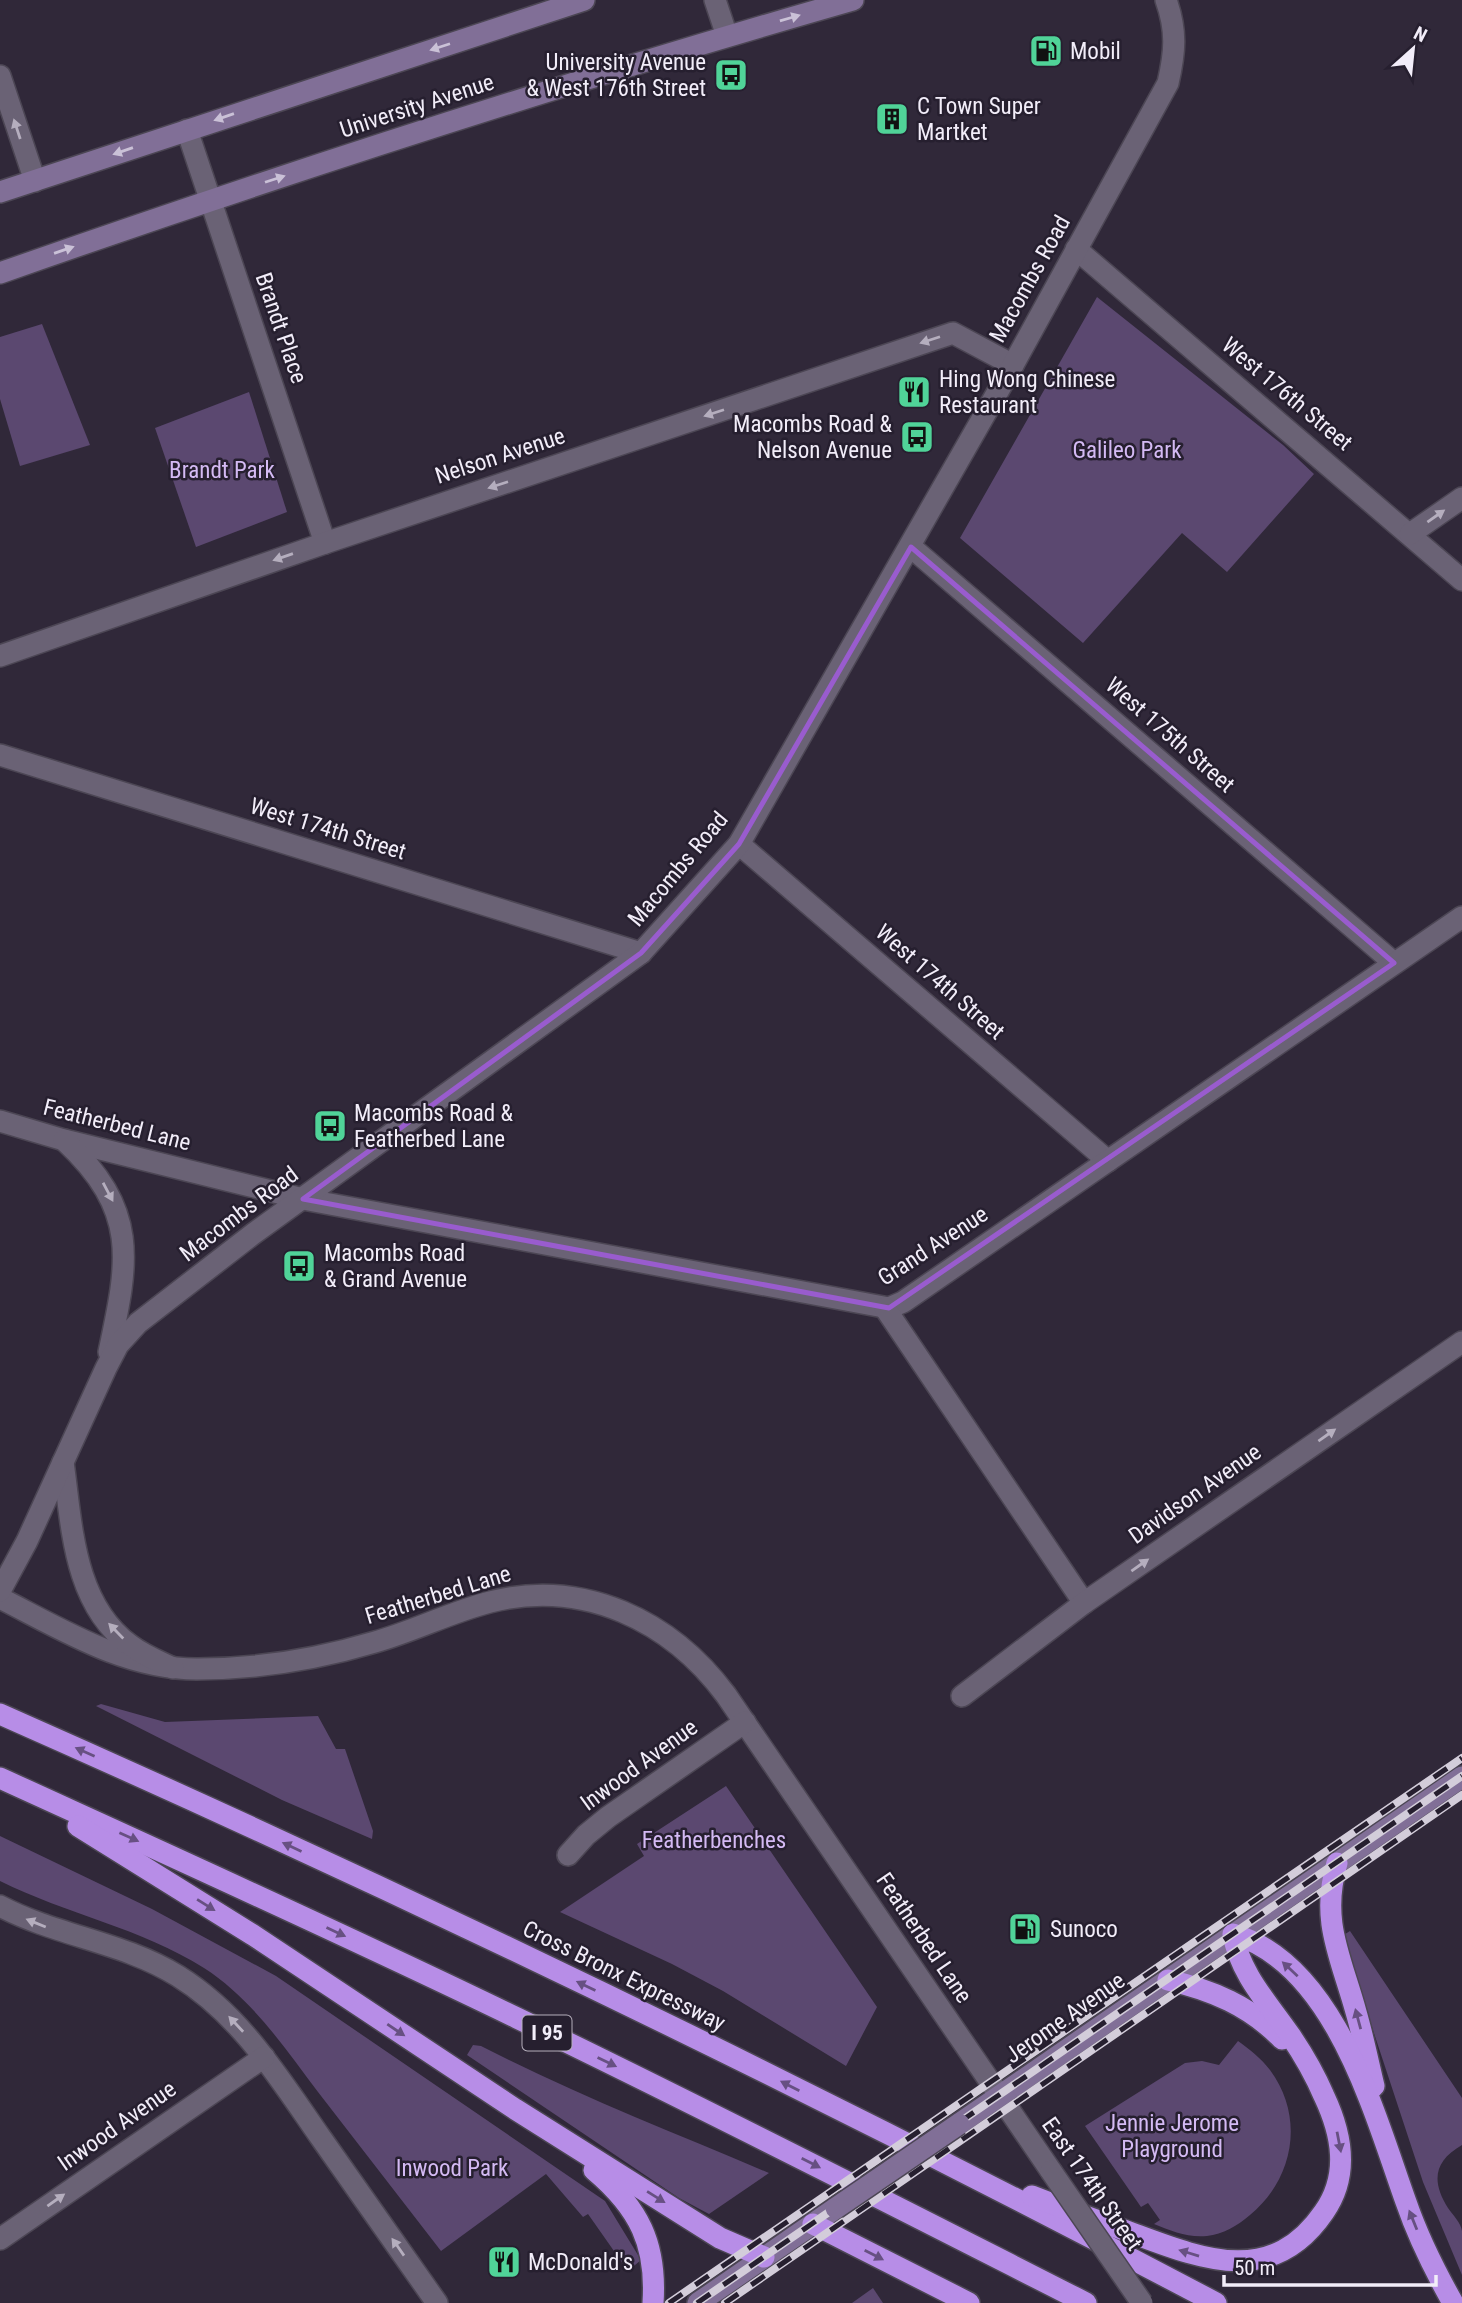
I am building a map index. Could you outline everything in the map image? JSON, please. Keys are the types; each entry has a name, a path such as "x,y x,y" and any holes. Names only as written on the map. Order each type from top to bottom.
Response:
{"highway":[{"name":"Cross Bronx Expressway","path":"0,1714 503,1946 758,2070 1216,2303"},
{"path":"0,1780 235,1924 515,2109 720,2238 764,2257"},
{"name":"I 95","path":"0,1780 248,1891 515,2017 724,2119 1086,2303"},
{"path":"1338,1863 1330,1891 1332,1934 1357,2013 1390,2157"},
{"path":"942,2163 1194,2255 1219,2261 1260,2259 1279,2252 1309,2230 1328,2206 1339,2180 1342,2160 1339,2139 1330,2109 1315,2078 1298,2048 1242,1966 1233,1934"},
{"path":"1233,1934 1252,1941 1273,1954 1298,1977 1324,2007 1343,2038 1417,2229 1453,2303"},
{"path":"1168,1980 1208,1990 1246,2009 1278,2035 1315,2078"},
{"path":"515,2109 594,2170 629,2205 643,2230 652,2255 653,2303"},
{"path":"813,2224 969,2303"}],"main road":[{"path":"0,192 584,0"},
{"name":"University Avenue","path":"0,273 210,200 727,36 853,0"},
{"name":"Jerome Avenue","path":"698,2303 1462,1777"}],"street":[{"path":"715,0 727,36"},
{"name":"Macombs Road","path":"0,1591 27,1542 106,1368 118,1345 138,1323 253,1234 641,953 739,844 911,547 1168,83 1175,48 1166,0"},
{"path":"0,76 35,181"},
{"name":"Brandt Place","path":"187,130 325,542"},
{"name":"West 176th Street","path":"1076,250 1462,580"},
{"name":"Nelson Avenue","path":"0,656 325,542 953,332 1013,365"},
{"path":"1410,534 1462,498"},
{"name":"West 175th Street","path":"911,547 1394,963"},
{"name":"West 174th Street","path":"0,755 641,953"},
{"name":"West 174th Street","path":"739,844 1108,1161"},
{"name":"Grand Avenue","path":"303,1199 885,1308 903,1301 1462,917"},
{"name":"Featherbed Lane","path":"0,1121 64,1140 303,1199"},
{"path":"64,1140 93,1168 110,1194 123,1241 121,1289 106,1368"},
{"path":"885,1308 1084,1604"},
{"name":"Davidson Avenue","path":"962,1696 1084,1604 1462,1342"},
{"path":"63,1461 80,1569 95,1604 105,1620 130,1645 173,1668"},
{"name":"Featherbed Lane","path":"0,1598 106,1651 173,1668 224,1668 313,1657 400,1635 492,1602 520,1596 550,1595 618,1610 669,1637 689,1652 707,1671 745,1721 999,2096"},
{"name":"Inwood Avenue","path":"568,1855 586,1835 608,1817 745,1721"},
{"path":"0,1906 60,1932 126,1952 179,1976 230,2017 264,2057 437,2303"},
{"name":"Inwood Avenue","path":"0,2239 264,2057"},
{"name":"East 174th Street","path":"999,2096 1142,2303"}],"highlighted area":[{"path":"911,547 1394,963 889,1308 303,1199 641,953 739,844"}],"green space":[{"name":"Galileo Park","path":"1097,297 1283,445 1314,474 1227,572 1182,533 1083,643 960,538"},
{"path":"42,324 90,445 20,466 0,399 0,337"},
{"name":"Brandt Park","path":"249,392 287,512 196,547 155,428"},
{"path":"101,1704 165,1722 318,1716 336,1749 345,1749 373,1831 372,1839 282,1800 96,1706"},
{"name":"Featherbenches","path":"726,1786 877,2007 846,2066 723,1991 560,1912 644,1856 637,1844"},
{"name":"Inwood Park","path":"0,1836 152,1909 276,1976 605,2201 641,2260 628,2271 588,2214 583,2217 546,2174 441,2251 280,2041 237,1994 204,1968 155,1942 0,1881"},
{"path":"1350,1931 1462,2098 1462,2145 1441,2165 1438,2180 1443,2198 1462,2231 1462,2275 1423,2182 1342,1936"},
{"name":"Jennie Jerome Playground","path":"1238,2041 1270,2070 1288,2107 1290,2147 1277,2184 1250,2215 1219,2233 1193,2236 1154,2224 1160,2220 1148,2203 1141,2207 1085,2126 1185,2063 1202,2061 1219,2065"},
{"path":"473,2045 481,2046 587,2096 769,2173 709,2214 679,2198 467,2055"},
{"path":"873,2288 883,2303 852,2303"}],"railway":[{"path":"669,2303 1462,1758"},
{"path":"697,2303 1462,1776"},
{"path":"725,2303 1462,1795"}],"place":[{"name":"Mobil","path":"1046,51"},
{"name":"University Avenue & West 176th Street","path":"731,75"},
{"name":"C Town Super Martket","path":"892,119"},
{"name":"Hing Wong Chinese Restaurant","path":"914,392"},
{"name":"Macombs Road & Nelson Avenue","path":"917,437"},
{"name":"Macombs Road & Featherbed Lane","path":"330,1126"},
{"name":"Macombs Road & Grand Avenue","path":"299,1266"},
{"name":"Sunoco","path":"1025,1929"},
{"name":"McDonald's","path":"504,2262"}]}
